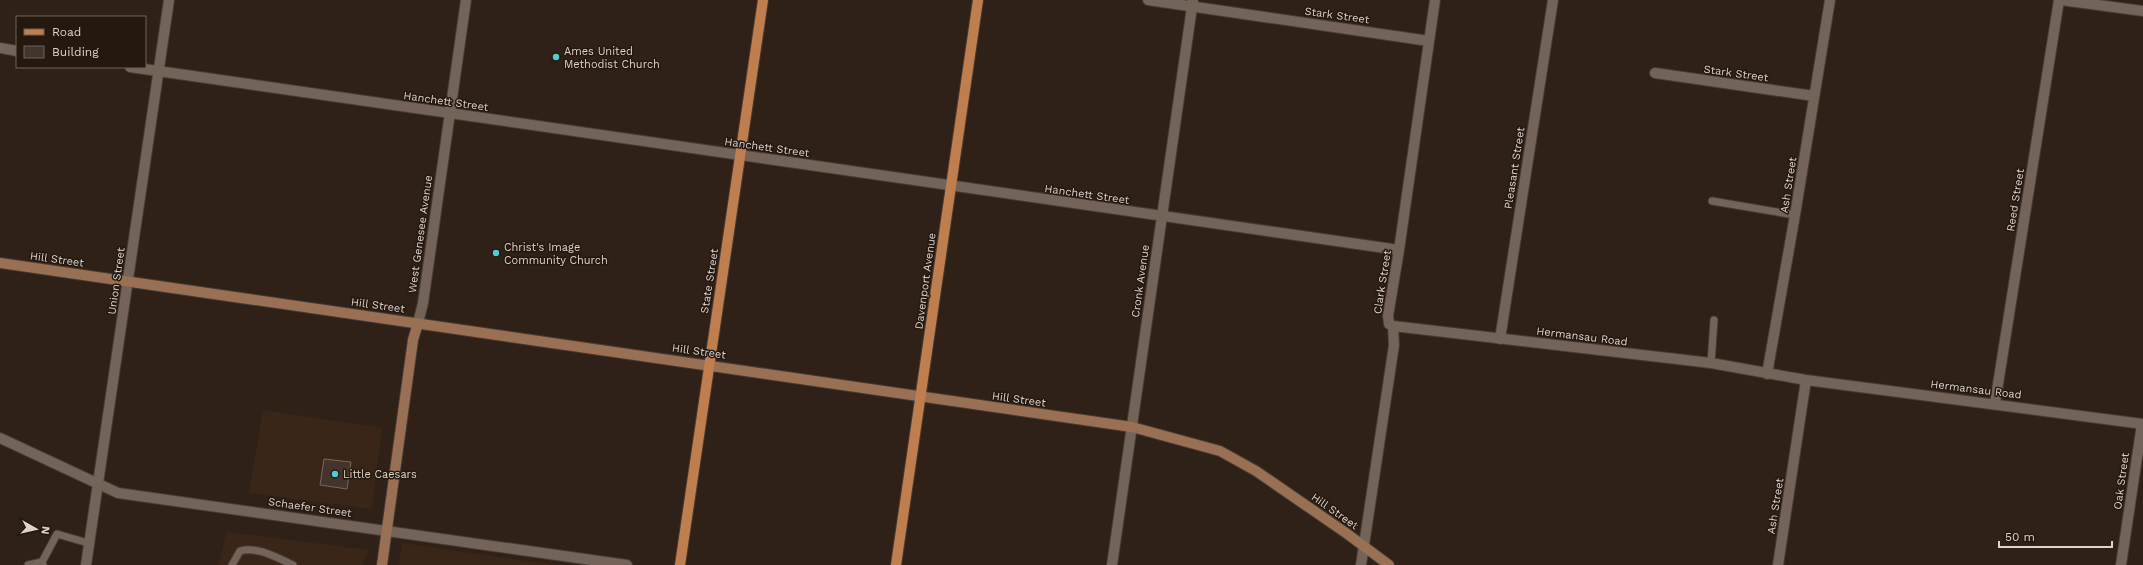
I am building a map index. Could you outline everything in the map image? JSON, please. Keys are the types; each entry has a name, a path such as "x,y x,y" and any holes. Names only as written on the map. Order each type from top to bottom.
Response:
{"main road":[{"name":"State Street","path":"680,565 763,0"},
{"name":"Davenport Avenue","path":"896,565 978,0"},
{"name":"Hill Street","path":"0,263 709,364 921,397 1132,427 1220,451 1256,471 1364,547"},
{"name":"West Genesee Avenue","path":"382,565 413,340 418,323"},
{"path":"1364,547 1389,565"}],"street":[{"name":"Union Street","path":"86,565 88,543 98,485 169,0"},
{"name":"West Genesee Avenue","path":"418,323 423,303 466,0"},
{"name":"Stark Street","path":"1148,0 1192,3 1429,41"},
{"name":"Clark Street","path":"1361,565 1394,345 1393,326 1388,320 1435,0"},
{"name":"Pleasant Street","path":"1500,339 1553,0"},
{"name":"Ash Street","path":"1767,374 1796,215 1830,0"},
{"path":"2060,0 2143,11"},
{"name":"Reed Street","path":"1995,403 2060,0"},
{"name":"Cronk Avenue","path":"1112,565 1192,3"},
{"path":"0,48 16,51"},
{"name":"Hanchett Street","path":"137,68 1399,250"},
{"name":"Stark Street","path":"1655,73 1814,96"},
{"name":"Hermansau Road","path":"1393,326 1711,363 1806,380 1995,403 2142,424"},
{"name":"Ash Street","path":"1778,565 1806,380"},
{"name":"Oak Street","path":"2121,565 2142,424"},
{"name":"Schaefer Street","path":"0,438 118,493 627,565"}],"lane":[{"path":"1712,201 1796,215"},
{"path":"1711,363 1714,320"},
{"path":"28,565 42,564 57,534 88,543"},
{"path":"232,565 240,551 248,549 255,550 292,565"}],"shaded area":[{"path":"263,410 382,428 372,509 249,493"},
{"path":"227,532 369,550 363,565 218,565"},
{"path":"402,543 555,565 399,565"}],"building":[{"name":"Little Caesars","path":"324,459 351,462 347,489 320,485"}],"place":[{"name":"Ames United Methodist Church","path":"556,57"},
{"name":"Christ's Image Community Church","path":"496,253"},
{"name":"Little Caesars","path":"335,474"}]}
